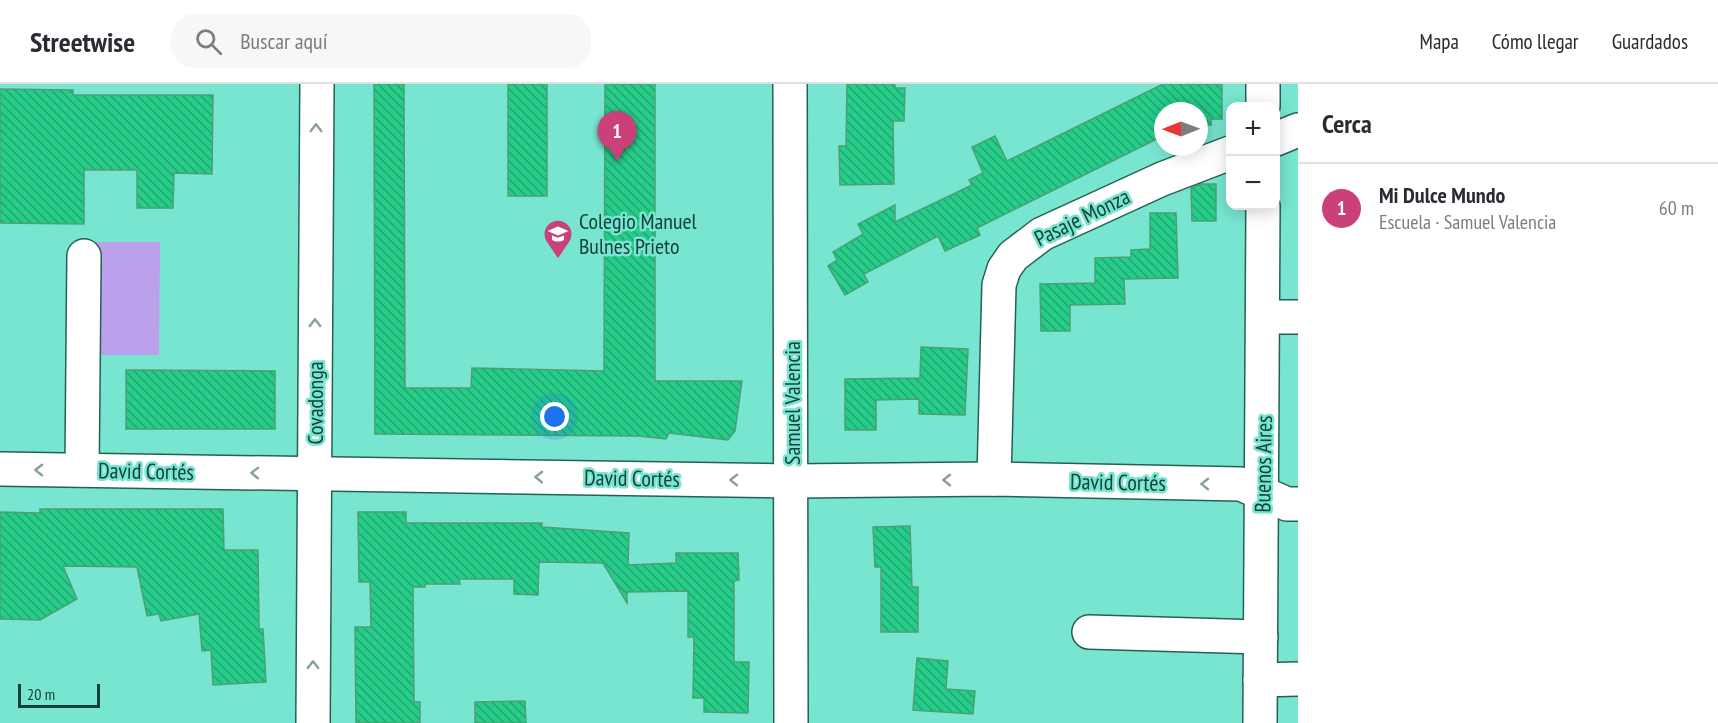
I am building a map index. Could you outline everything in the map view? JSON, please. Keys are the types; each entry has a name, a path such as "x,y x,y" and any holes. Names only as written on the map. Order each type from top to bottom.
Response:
{"street":[{"name":"Covadonga","path":"313,723 317,84"},
{"name":"Samuel Valencia","path":"790,84 791,723"},
{"path":"1263,84 1263,102"},
{"path":"1280,136 1298,130"},
{"name":"Pasaje Monza","path":"994,479 999,285 1004,269 1013,256 1042,234 1162,179 1226,155"},
{"name":"Buenos Aires","path":"1260,723 1263,210"},
{"path":"82,470 84,256"},
{"path":"1264,317 1298,317"},
{"name":"David Cortés","path":"0,469 792,481 994,479 1241,484 1287,504 1298,504"},
{"path":"1089,632 1261,637"},
{"path":"1260,680 1298,679"}],"shaded area":[{"path":"95,242 160,242 159,355 95,355"}],"building":[{"path":"374,84 404,84 405,388 471,388 472,368 604,371 605,84 655,84 655,381 742,381 735,431 728,440 669,433 666,439 639,436 375,434"},
{"path":"508,84 547,84 547,196 508,196"},
{"path":"847,84 895,84 895,88 905,88 904,121 893,121 894,184 840,185 839,146 846,146"},
{"path":"1163,84 1222,84 1222,119 1211,119 1211,125 1208,125 1208,102 1154,102 1154,140 977,228 980,235 945,251 938,236 864,274 868,282 845,295 828,266 837,260 833,252 863,234 858,224 895,205 895,222 972,185 969,180 983,173 972,147 995,136 1007,161"},
{"path":"0,89 73,90 73,95 213,95 212,174 174,173 173,208 137,208 137,170 84,170 84,224 0,223"},
{"path":"1200,184 1216,184 1216,221 1192,221 1191,188"},
{"path":"1150,213 1176,213 1178,278 1124,279 1125,304 1070,305 1070,331 1041,331 1040,284 1095,283 1095,258 1131,257 1131,250 1150,249"},
{"path":"921,347 968,349 965,415 919,414 919,399 876,400 876,430 845,430 845,379 920,378"},
{"path":"126,370 275,371 275,429 126,429"},
{"path":"40,509 223,509 224,550 258,550 259,629 263,629 266,682 213,685 211,650 202,651 199,614 161,621 159,614 147,616 137,567 63,566 77,599 40,620 0,619 0,512 40,513"},
{"path":"358,512 406,512 406,523 542,523 542,527 629,533 628,565 676,563 676,553 738,553 739,580 734,581 734,662 749,662 748,713 704,712 704,698 693,698 694,637 688,637 688,591 627,592 627,603 603,563 539,562 538,595 514,594 514,579 459,579 460,584 425,584 425,587 413,587 414,702 420,702 420,723 356,723 355,627 371,627 370,582 359,582"},
{"path":"910,526 912,587 918,587 918,632 881,632 881,567 875,567 873,527"},
{"path":"917,658 948,661 946,689 975,691 973,714 913,710"},
{"path":"525,701 526,723 475,723 475,702"}],"place":[{"name":"Mi Dulce Mundo","path":"617,161"},
{"name":"Colegio Manuel Bulnes Prieto","path":"558,260"}]}
